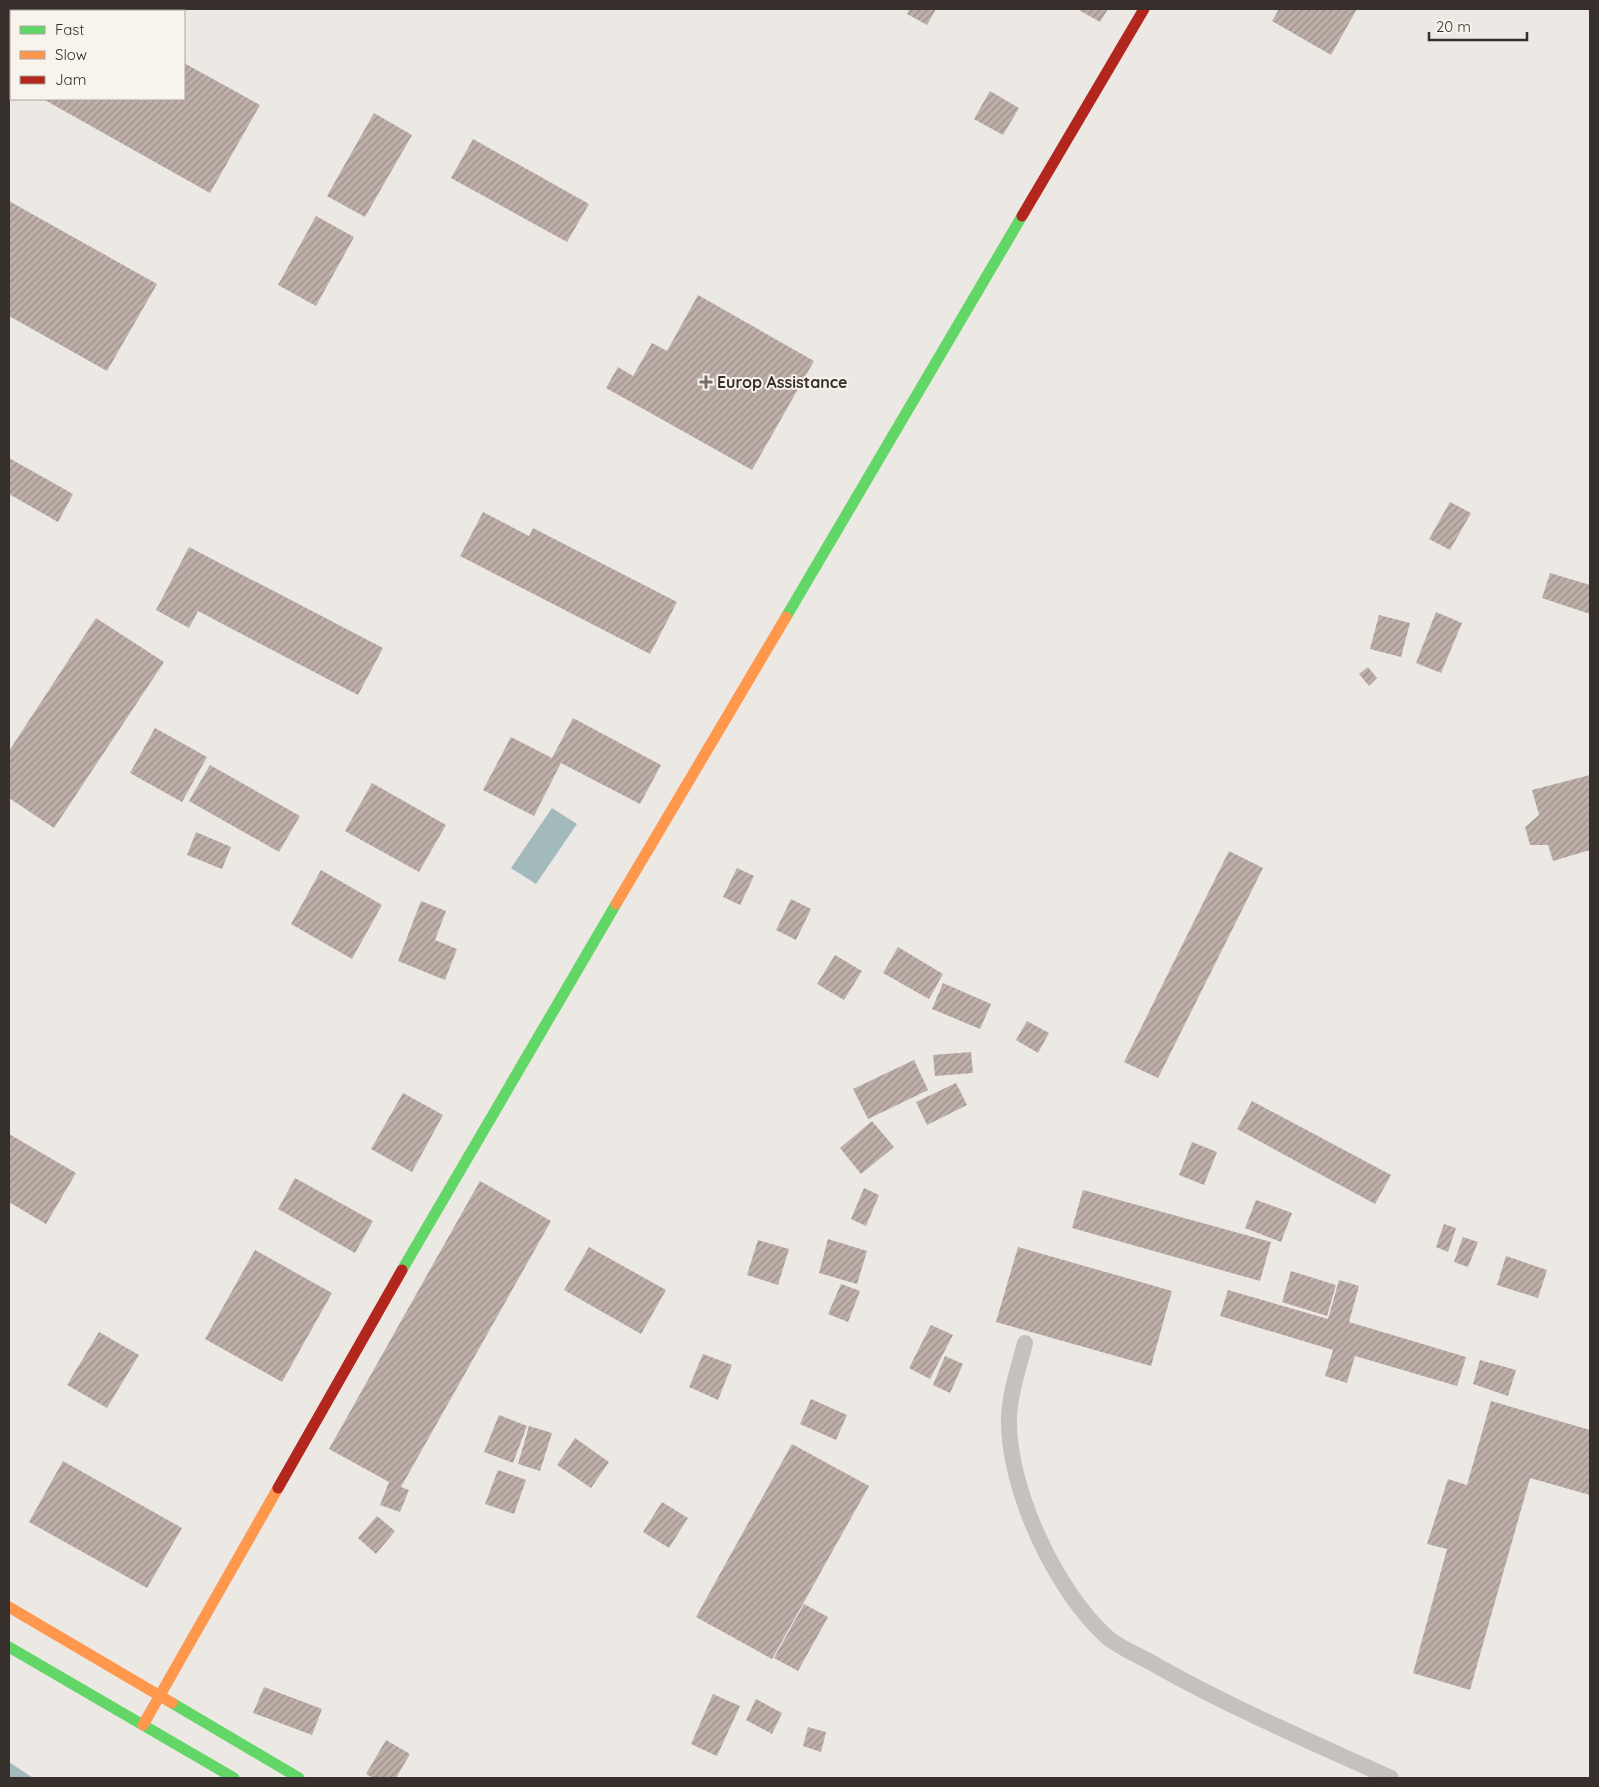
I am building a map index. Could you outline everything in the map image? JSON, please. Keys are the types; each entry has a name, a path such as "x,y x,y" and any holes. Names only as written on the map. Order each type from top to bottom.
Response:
{"street":[{"path":"143,1725 434,1213 1144,9"},
{"path":"9,1607 299,1778"},
{"path":"9,1647 234,1778"}],"lane":[{"path":"1025,1343 1009,1416 1012,1458 1023,1501 1041,1544 1074,1599 1108,1638 1190,1684 1370,1774 1391,1778"}],"water":[{"path":"552,808 577,824 536,884 511,868"},
{"path":"9,1762 33,1778 9,1778"}],"building":[{"path":"9,9 88,10 10,10 9,80"},
{"path":"910,9 936,9 927,25 907,14"},
{"path":"1077,9 1108,9 1100,22"},
{"path":"1279,9 1357,9 1331,55 1272,21"},
{"path":"185,64 260,105 210,193 45,100 185,100"},
{"path":"990,91 1019,108 1003,135 974,119"},
{"path":"374,113 412,135 365,217 327,196"},
{"path":"473,139 589,204 567,242 451,178"},
{"path":"9,201 157,284 107,371 9,316"},
{"path":"316,216 354,237 316,306 278,285"},
{"name":"Europ Assistance","path":"698,295 814,361 752,470 606,388 618,367 633,376 652,343 667,351"},
{"path":"9,458 73,494 58,522 9,494"},
{"path":"1450,502 1471,513 1450,550 1429,539"},
{"path":"483,512 529,536 533,528 677,602 650,654 460,556"},
{"path":"189,547 383,648 358,695 198,611 189,628 156,610"},
{"path":"1550,573 1590,585 1590,614 1542,598"},
{"path":"1436,612 1462,623 1441,673 1416,663"},
{"path":"1379,615 1410,623 1401,657 1370,649"},
{"path":"96,618 164,662 54,828 9,798 9,751"},
{"path":"1368,667 1377,678 1369,686 1359,674"},
{"path":"573,718 661,765 640,804 561,763 534,816 483,790 511,737 552,758"},
{"path":"155,728 207,757 182,802 130,773"},
{"path":"210,765 300,816 279,852 189,801"},
{"path":"1590,775 1590,850 1553,861 1548,845 1530,845 1525,827 1539,815 1532,790"},
{"path":"372,783 446,825 419,872 345,831"},
{"path":"196,832 231,847 222,869 187,855"},
{"path":"1229,851 1263,868 1158,1078 1124,1062"},
{"path":"737,868 754,876 740,905 723,897"},
{"path":"321,870 382,905 352,959 291,924"},
{"path":"791,899 811,909 796,940 776,930"},
{"path":"421,901 446,911 435,940 457,949 445,980 398,961"},
{"path":"898,947 943,974 929,999 883,973"},
{"path":"835,955 862,971 844,1000 817,984"},
{"path":"943,983 991,1004 980,1029 932,1009"},
{"path":"1027,1021 1049,1033 1038,1053 1016,1040"},
{"path":"971,1052 973,1073 935,1076 933,1055"},
{"path":"914,1060 928,1090 868,1119 853,1089"},
{"path":"956,1083 967,1105 927,1125 916,1102"},
{"path":"403,1093 443,1115 412,1172 371,1149"},
{"path":"1252,1101 1391,1175 1375,1204 1237,1129"},
{"path":"872,1121 894,1147 861,1174 840,1148"},
{"path":"9,1134 76,1173 46,1224 9,1202"},
{"path":"1192,1142 1217,1152 1204,1185 1179,1175"},
{"path":"295,1178 373,1221 355,1253 278,1209"},
{"path":"480,1181 551,1221 401,1487 409,1490 400,1512 380,1505 389,1482 329,1449"},
{"path":"864,1188 879,1195 866,1226 851,1219"},
{"path":"1083,1190 1271,1242 1260,1281 1072,1228"},
{"path":"1256,1200 1292,1213 1281,1242 1245,1228"},
{"path":"1444,1224 1456,1228 1448,1252 1436,1247"},
{"path":"1463,1237 1478,1242 1468,1267 1454,1262"},
{"path":"828,1239 867,1251 857,1284 819,1273"},
{"path":"758,1240 789,1249 778,1285 747,1275"},
{"path":"589,1247 666,1290 641,1334 564,1290"},
{"path":"1018,1247 1172,1291 1151,1366 996,1322"},
{"path":"255,1250 332,1293 282,1382 205,1339"},
{"path":"1506,1256 1547,1270 1538,1298 1497,1285"},
{"path":"1291,1271 1336,1285 1327,1316 1282,1302"},
{"path":"1339,1280 1359,1286 1349,1322 1466,1357 1457,1386 1355,1356 1347,1383 1325,1376 1333,1350 1220,1316 1228,1290 1328,1319"},
{"path":"841,1284 860,1291 848,1322 828,1314"},
{"path":"931,1325 953,1335 930,1379 909,1368"},
{"path":"99,1332 139,1355 107,1408 67,1385"},
{"path":"703,1354 732,1365 718,1400 689,1387"},
{"path":"945,1356 963,1364 950,1393 933,1385"},
{"path":"1480,1360 1516,1370 1508,1396 1473,1384"},
{"path":"811,1399 847,1415 836,1440 800,1424"},
{"path":"1491,1401 1590,1430 1590,1495 1530,1478 1470,1690 1413,1673 1447,1549 1427,1544 1448,1479 1467,1485"},
{"path":"499,1415 527,1426 513,1463 484,1452"},
{"path":"529,1426 552,1433 540,1471 518,1464"},
{"path":"575,1438 609,1462 591,1488 557,1465"},
{"path":"792,1444 869,1486 772,1659 696,1617"},
{"path":"63,1461 182,1528 147,1588 29,1522"},
{"path":"498,1470 526,1480 514,1514 485,1504"},
{"path":"662,1502 688,1518 669,1548 643,1532"},
{"path":"377,1516 395,1531 376,1554 358,1538"},
{"path":"804,1604 828,1617 798,1671 774,1658"},
{"path":"264,1687 322,1709 312,1735 253,1713"},
{"path":"713,1694 740,1706 717,1756 691,1744"},
{"path":"756,1699 782,1713 772,1734 746,1720"},
{"path":"808,1727 826,1732 821,1752 803,1746"},
{"path":"386,1740 410,1754 396,1778 373,1778 366,1774"}],"traffic: fast":[{"path":"786,617 1022,216"},
{"path":"402,1270 616,904"},
{"path":"9,1647 234,1778"},
{"path":"172,1703 299,1778"}],"traffic: slow":[{"path":"616,904 786,617"},
{"path":"143,1725 278,1488"},
{"path":"9,1607 172,1703"}],"traffic: jam":[{"path":"1022,216 1144,9"},
{"path":"278,1488 402,1270"}],"place":[{"name":"Europ Assistance","path":"706,382"}]}
